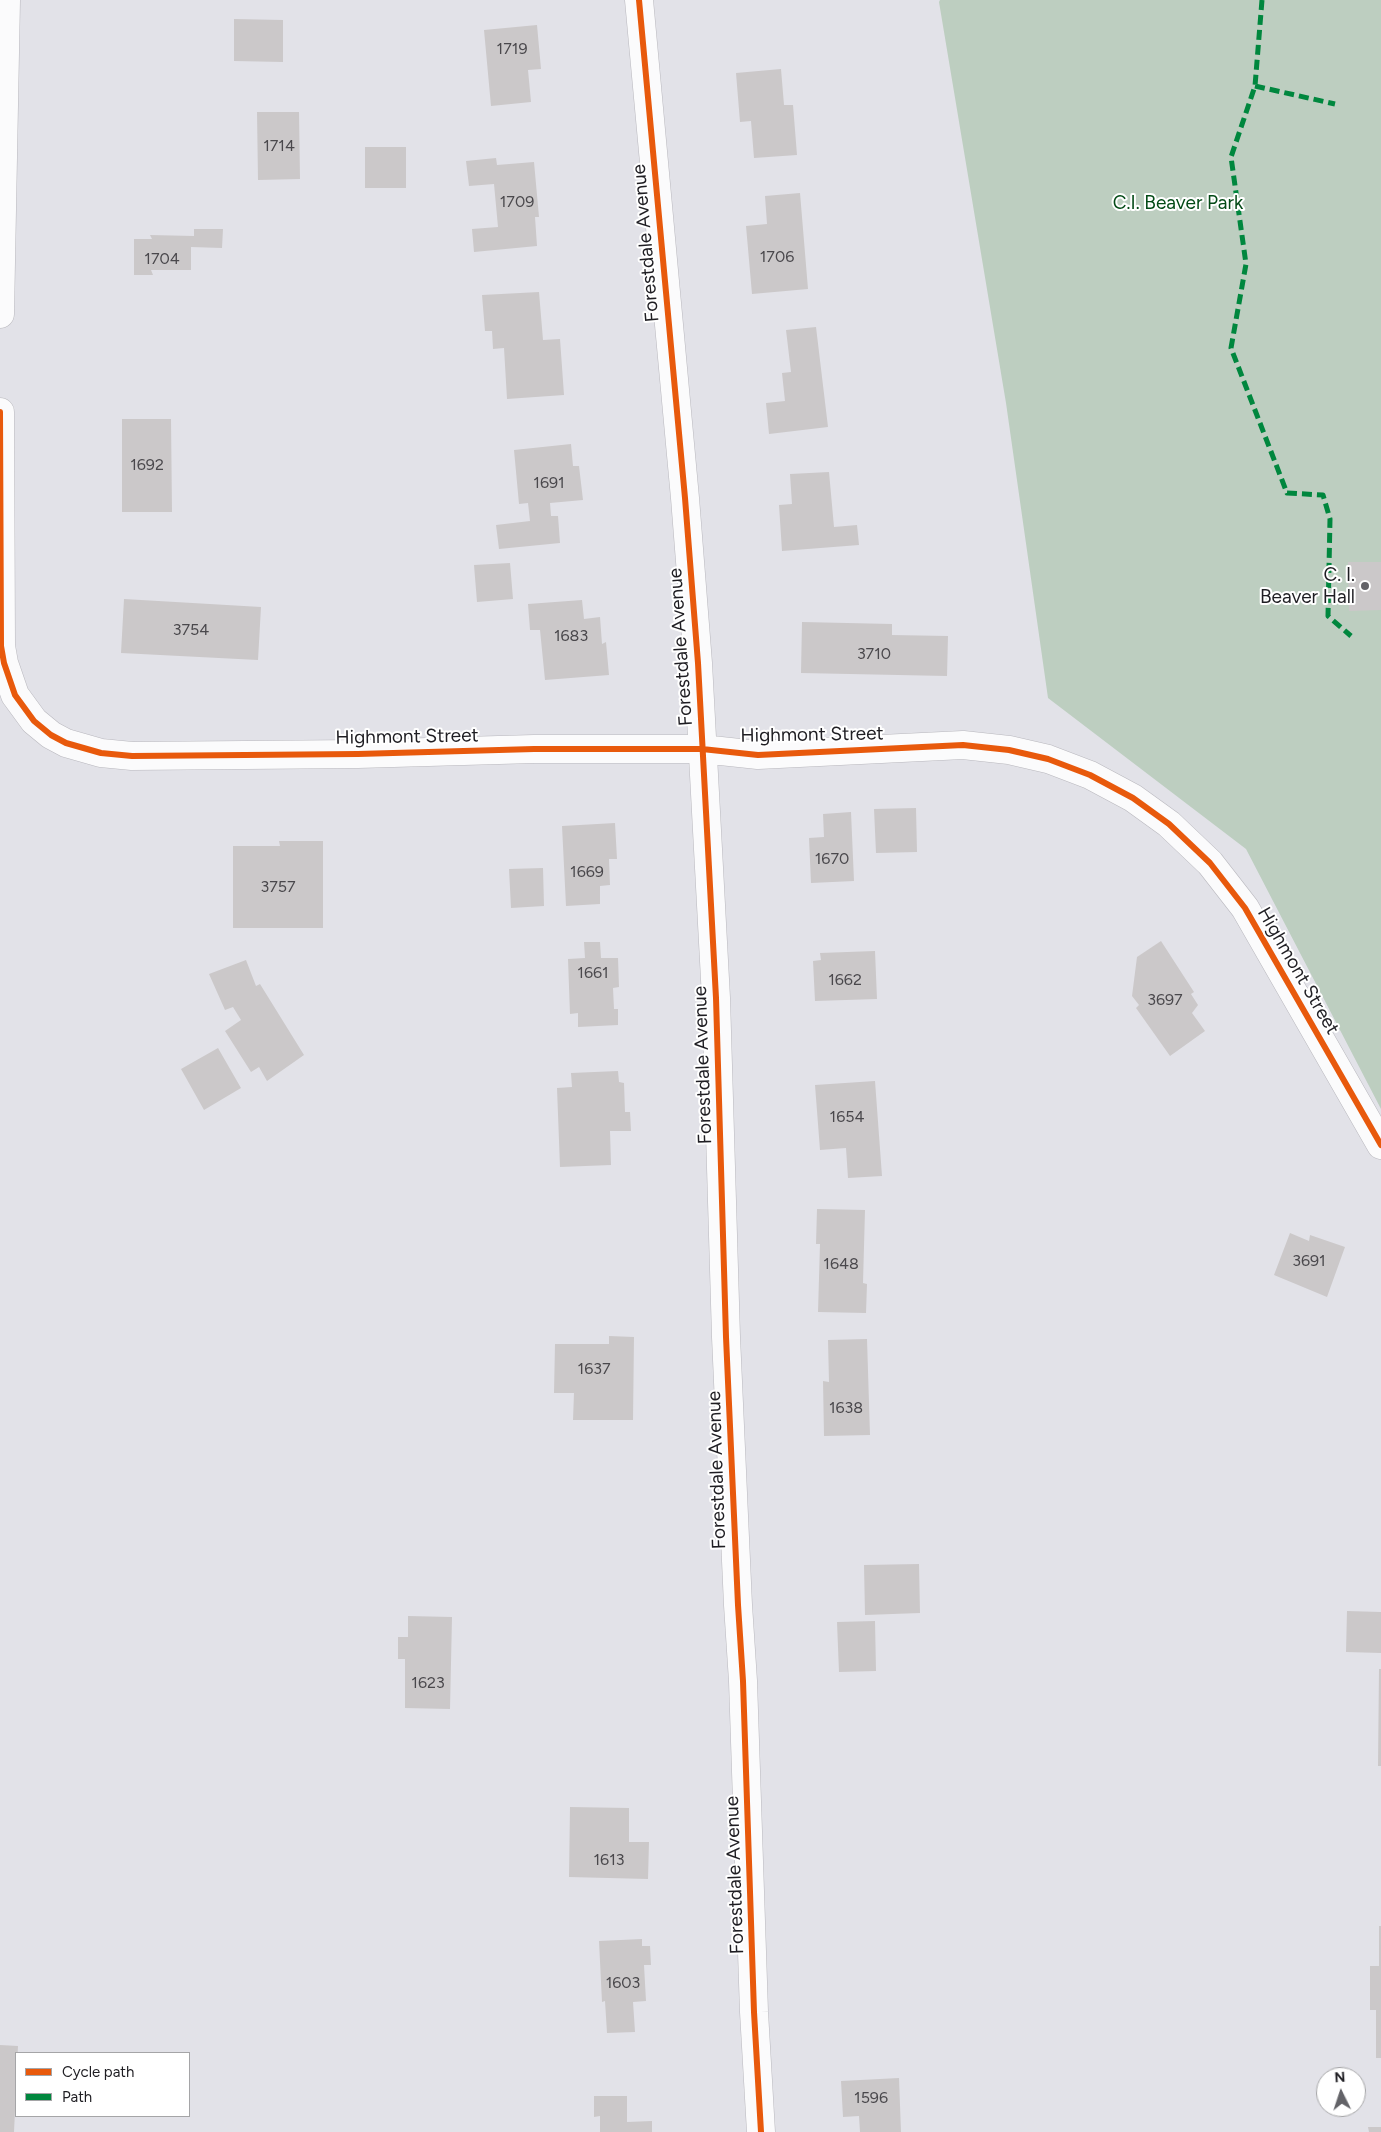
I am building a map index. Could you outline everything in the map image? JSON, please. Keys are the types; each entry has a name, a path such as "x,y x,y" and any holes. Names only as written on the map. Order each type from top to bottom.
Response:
{"street":[{"path":"0,314 6,0"},
{"name":"Forestdale Avenue","path":"639,0 685,498 702,749 716,998 726,1337 743,1681 754,2002 761,2132"},
{"name":"Highmont Street","path":"0,412 2,646 4,663 15,695 34,721 51,735 66,743 101,753 132,756 358,754 534,749 702,749 758,755 964,745 1009,750 1048,759 1090,775 1133,798 1169,824 1210,863 1245,908 1381,1146"}],"green space":[{"name":"C.I. Beaver Park","path":"940,0 1381,0 1381,1109 1246,849 1048,698 1006,403"}],"building":[{"path":"234,19 283,20 283,62 234,61"},
{"path":"537,25 541,69 528,70 531,102 491,106 484,30"},
{"path":"781,69 784,105 793,105 797,155 754,158 751,121 740,122 736,73"},
{"path":"257,112 299,112 300,179 258,180"},
{"path":"365,147 406,147 406,188 365,188"},
{"path":"496,158 497,165 534,162 539,217 535,217 537,246 474,252 472,229 498,227 494,184 469,186 466,161"},
{"path":"800,193 808,289 752,294 746,226 767,224 765,196"},
{"path":"194,229 223,229 222,248 191,247 191,270 151,270 153,275 134,275 134,239 152,239 150,235 194,236"},
{"path":"539,292 543,340 560,339 564,395 507,399 504,348 493,349 492,331 485,331 482,295"},
{"path":"816,327 828,427 769,434 766,403 785,401 782,373 791,372 786,330"},
{"path":"122,419 171,419 172,512 122,512"},
{"path":"571,444 573,466 579,466 583,500 550,503 551,516 558,516 560,543 499,549 496,525 530,521 528,503 519,504 514,450"},
{"path":"829,472 834,527 857,525 859,545 782,551 779,505 792,504 790,474"},
{"name":"C. I. Beaver Hall","path":"1348,562 1381,562 1381,610 1349,611"},
{"path":"510,563 513,599 477,602 474,565"},
{"path":"124,599 261,607 258,660 121,653"},
{"path":"582,600 584,619 600,617 602,644 606,642 609,675 545,680 540,630 530,630 528,604"},
{"path":"802,622 892,624 892,635 948,636 947,676 801,673"},
{"path":"916,808 917,852 876,853 874,809"},
{"path":"851,812 854,881 811,883 809,838 824,837 823,814"},
{"path":"615,823 617,859 609,859 610,885 600,886 600,904 566,906 562,826"},
{"path":"279,841 323,841 323,928 233,928 233,846 280,846"},
{"path":"543,868 544,906 511,908 509,869"},
{"path":"1161,941 1194,992 1191,994 1198,1005 1192,1013 1205,1031 1170,1056 1136,1008 1139,1005 1132,996 1137,957"},
{"path":"584,942 600,942 601,958 618,958 619,987 613,988 614,1009 618,1009 618,1025 578,1027 578,1013 570,1014 568,959 585,958"},
{"path":"875,951 877,999 815,1001 813,961 821,960 820,953"},
{"path":"246,960 256,986 260,984 304,1055 267,1081 259,1067 251,1072 225,1031 241,1020 233,1007 225,1010 209,974"},
{"path":"218,1048 241,1088 204,1110 181,1069"},
{"path":"618,1071 619,1082 624,1083 625,1112 630,1112 631,1131 610,1131 611,1165 560,1167 557,1088 572,1087 571,1073"},
{"path":"875,1081 882,1176 848,1178 846,1148 820,1150 815,1085"},
{"path":"817,1209 865,1210 863,1283 867,1284 866,1313 818,1312 820,1244 816,1244"},
{"path":"1290,1233 1309,1241 1310,1235 1345,1247 1327,1297 1274,1275"},
{"path":"609,1336 634,1337 633,1420 573,1420 574,1393 554,1393 555,1344 609,1344"},
{"path":"867,1339 870,1435 824,1436 823,1381 829,1382 828,1340"},
{"path":"919,1564 920,1613 865,1615 864,1565"},
{"path":"1347,1611 1381,1612 1381,1653 1346,1652"},
{"path":"408,1616 452,1617 450,1709 405,1708 405,1659 398,1659 398,1637 408,1637"},
{"path":"875,1621 876,1671 839,1672 837,1622"},
{"path":"1379,1669 1381,1669 1381,1766 1378,1766"},
{"path":"570,1807 629,1808 629,1842 649,1842 648,1879 569,1877"},
{"path":"1379,1926 1381,1926 1381,2058 1376,2058 1376,2010 1370,2010 1370,1966 1379,1966"},
{"path":"642,1939 642,1946 650,1946 651,1965 644,1965 646,2001 633,2002 635,2032 607,2033 605,2001 602,2002 599,1941"},
{"path":"0,2045 18,2046 18,2052 15,2052 14,2132 0,2132"},
{"path":"899,2078 901,2132 860,2132 859,2116 843,2117 841,2081"},
{"path":"594,2096 627,2096 627,2122 652,2121 652,2132 600,2132 600,2116 594,2117"},
{"path":"1368,2127 1381,2127 1381,2132 1369,2132"}],"marked path":[{"path":"1262,0 1255,86 1231,157 1246,264 1231,348 1287,493 1323,495 1330,519 1328,616 1351,636"},
{"path":"1255,86 1335,104"}],"cycle path":[{"path":"639,0 685,498 698,663 716,998 726,1337 743,1681 754,2012 761,2132"},
{"path":"0,412 1,646 4,663 15,695 34,721 51,735 66,743 101,753 132,756 358,754 534,749 702,749 758,755 963,745 1009,750 1048,759 1090,775 1133,798 1169,824 1210,863 1245,908 1381,1145"}],"place":[{"name":"C. I. Beaver Hall","path":"1365,586"}]}
